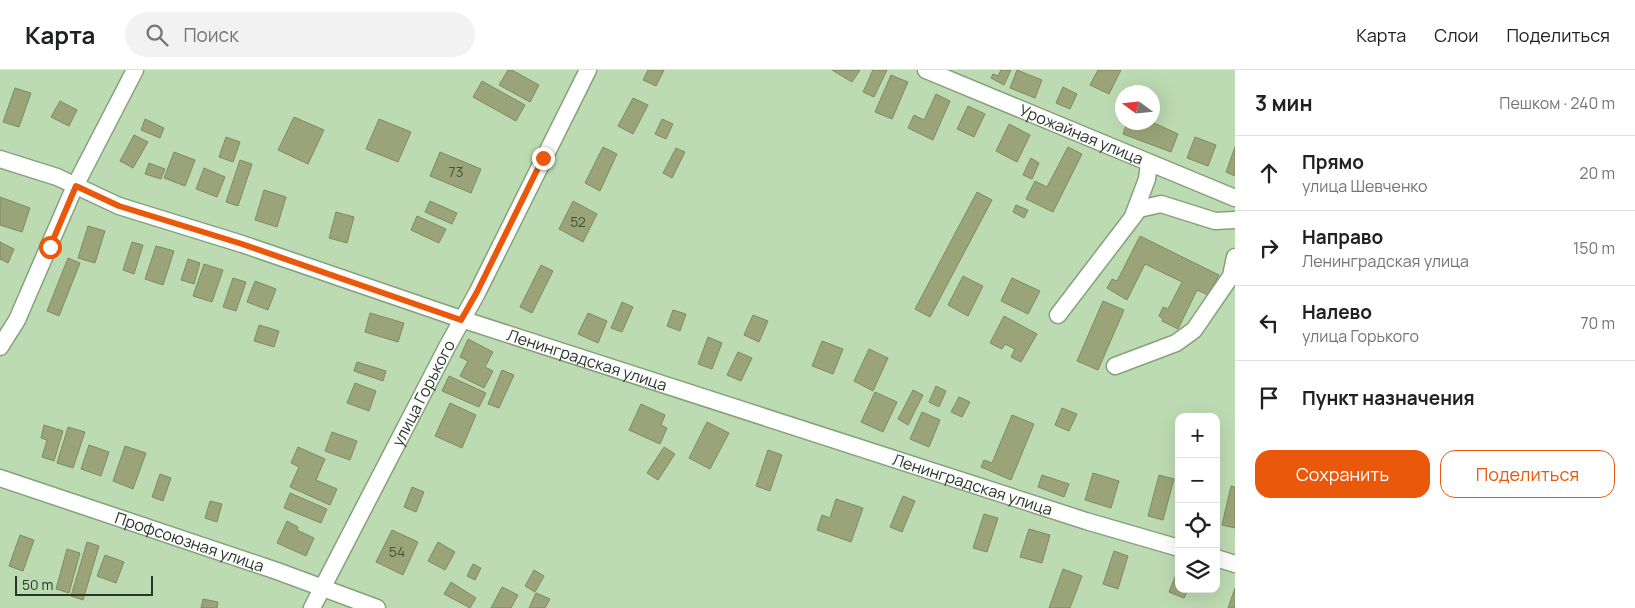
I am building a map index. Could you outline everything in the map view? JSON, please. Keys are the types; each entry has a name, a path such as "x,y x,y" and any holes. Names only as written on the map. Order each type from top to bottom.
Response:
{"street":[{"path":"0,347 17,320 76,186 135,70"},
{"name":"улица Горького","path":"312,608 477,292 588,70"},
{"name":"Урожайная улица","path":"926,70 1149,164 1235,198"},
{"name":"Ленинградская улица","path":"0,159 57,177 119,206 242,244 461,320 1086,521 1175,547"},
{"path":"1133,216 1147,179 1149,164"},
{"path":"1058,315 1139,209 1161,204 1215,222 1235,220"},
{"path":"1115,366 1176,343 1194,330 1231,276 1235,257"},
{"name":"Профсоюзная улица","path":"0,478 378,608"},
{"path":"1220,559 1235,564"}],"building":[{"path":"508,70 512,70 539,85 530,102 499,85"},
{"path":"648,70 664,70 656,86 643,80"},
{"path":"832,70 860,70 852,82"},
{"path":"873,70 887,70 874,97 863,92"},
{"path":"1001,70 1011,70 1004,85 991,78 993,74 998,76"},
{"path":"1017,70 1042,80 1035,98 1010,88"},
{"path":"1098,70 1121,70 1109,94 1090,85"},
{"path":"891,75 908,82 892,119 875,112"},
{"path":"482,81 525,105 516,121 473,97"},
{"path":"1063,87 1077,94 1070,109 1056,103"},
{"path":"15,88 31,93 19,127 3,122"},
{"path":"936,94 950,101 933,140 908,128 914,115 924,120"},
{"path":"633,98 648,105 633,134 618,126"},
{"path":"60,101 77,110 69,126 51,117"},
{"path":"968,106 985,114 974,137 957,129"},
{"path":"294,117 324,130 308,164 278,150"},
{"path":"145,119 164,128 160,138 141,130"},
{"path":"379,119 411,132 398,162 366,149"},
{"path":"662,119 673,124 666,139 655,134"},
{"path":"1009,124 1030,135 1017,162 996,151"},
{"path":"1160,126 1178,134 1171,152 1123,134 1124,130 1160,130"},
{"path":"134,135 148,142 133,168 120,161"},
{"path":"226,137 240,142 233,162 219,157"},
{"path":"1195,137 1216,145 1208,166 1187,158"},
{"path":"603,147 617,154 600,191 585,183"},
{"path":"1068,147 1082,154 1053,212 1026,199 1035,181 1047,187"},
{"path":"1235,147 1235,176 1226,172"},
{"path":"676,148 685,152 672,178 663,173"},
{"path":"174,152 195,160 185,186 164,178"},
{"path":"440,152 481,169 471,193 430,176"},
{"path":"1031,158 1039,163 1032,179 1023,175"},
{"path":"240,160 252,164 238,206 226,202"},
{"path":"149,163 165,169 161,179 145,174"},
{"path":"204,168 225,177 217,197 196,189"},
{"path":"264,190 286,197 277,227 255,220"},
{"path":"977,192 992,200 930,317 915,309"},
{"path":"0,197 30,208 22,232 0,225"},
{"path":"430,201 457,213 452,224 425,212"},
{"path":"573,201 597,214 583,242 559,229"},
{"path":"1016,205 1028,210 1024,218 1013,212"},
{"path":"336,212 354,217 347,243 329,238"},
{"path":"417,216 446,229 439,243 411,230"},
{"path":"88,226 105,231 95,263 78,258"},
{"path":"1140,236 1219,275 1208,295 1197,290 1178,329 1162,321 1163,319 1159,316 1163,307 1168,309 1182,282 1145,264 1127,300 1107,288 1112,279 1117,281"},
{"path":"0,242 14,249 8,263 0,259"},
{"path":"132,242 143,245 134,274 123,270"},
{"path":"156,246 174,251 163,285 145,279"},
{"path":"68,258 80,263 59,316 47,311"},
{"path":"188,259 200,263 194,284 181,280"},
{"path":"204,264 223,270 212,302 193,296"},
{"path":"541,265 553,271 532,313 520,307"},
{"path":"963,276 983,286 968,316 948,305"},
{"path":"233,278 246,282 236,311 223,307"},
{"path":"1012,278 1040,291 1028,314 1001,301"},
{"path":"255,281 276,289 268,310 247,302"},
{"path":"1103,301 1124,310 1098,370 1077,361"},
{"path":"622,302 633,307 622,332 611,328"},
{"path":"673,310 686,314 680,331 667,326"},
{"path":"370,313 404,323 398,342 365,332"},
{"path":"588,313 607,321 598,343 578,334"},
{"path":"753,315 768,321 759,342 744,335"},
{"path":"1004,316 1037,334 1021,362 1011,357 1015,349 1005,344 1002,349 990,343"},
{"path":"259,325 279,331 274,347 254,341"},
{"path":"708,337 722,343 712,369 698,364"},
{"path":"468,339 493,352 485,367 493,371 484,388 460,376 468,361 460,357"},
{"path":"822,341 843,349 833,374 812,366"},
{"path":"869,349 888,358 873,391 854,381"},
{"path":"738,352 752,358 741,381 727,375"},
{"path":"357,362 386,371 383,381 354,371"},
{"path":"502,370 514,375 499,408 488,404"},
{"path":"449,376 486,393 479,407 442,391"},
{"path":"355,383 376,391 369,411 347,403"},
{"path":"936,386 946,391 939,407 929,402"},
{"path":"913,390 923,395 908,425 898,419"},
{"path":"875,392 897,402 883,432 861,422"},
{"path":"959,397 970,402 962,417 951,412"},
{"path":"450,403 476,415 462,448 435,436"},
{"path":"641,404 665,415 661,425 667,428 660,444 629,430"},
{"path":"1062,408 1077,414 1069,431 1055,425"},
{"path":"922,412 940,420 929,447 910,439"},
{"path":"1012,415 1034,424 1011,480 981,467 984,460 992,463"},
{"path":"707,422 729,433 710,469 689,458"},
{"path":"44,425 63,431 54,461 42,457 47,440 41,438"},
{"path":"68,427 85,432 73,468 57,463"},
{"path":"332,432 357,441 350,460 325,451"},
{"path":"89,445 109,452 101,476 81,469"},
{"path":"125,446 146,453 133,489 113,481"},
{"path":"298,447 325,459 316,480 337,489 330,505 290,487 299,467 291,463"},
{"path":"664,447 675,454 658,480 647,473"},
{"path":"768,450 782,455 770,491 756,486"},
{"path":"1093,473 1119,481 1111,508 1085,500"},
{"path":"160,474 171,478 163,501 152,497"},
{"path":"1042,475 1069,484 1064,497 1038,487"},
{"path":"1159,475 1174,479 1163,520 1148,516"},
{"path":"1231,486 1235,487 1235,528 1222,525"},
{"path":"412,487 424,492 416,512 404,507"},
{"path":"290,493 327,509 321,523 284,508"},
{"path":"903,496 915,501 902,532 890,527"},
{"path":"836,499 863,508 851,542 817,530 822,515 830,518"},
{"path":"210,501 222,504 217,522 205,518"},
{"path":"984,514 998,518 987,552 973,548"},
{"path":"287,521 298,527 297,530 314,538 306,556 277,543"},
{"path":"1029,529 1050,535 1042,563 1020,557"},
{"path":"392,530 418,542 403,575 376,562"},
{"path":"20,535 34,540 23,571 9,566"},
{"path":"87,542 99,546 83,600 71,596"},
{"path":"438,542 455,552 445,570 428,561"},
{"path":"67,549 80,553 69,593 56,589"},
{"path":"1114,551 1128,556 1118,589 1103,584"},
{"path":"105,555 124,562 116,583 97,576"},
{"path":"473,564 481,568 475,580 467,576"},
{"path":"1063,569 1082,576 1070,608 1049,608"},
{"path":"534,570 544,576 535,592 525,586"},
{"path":"1175,577 1175,593 1186,593 1184,598 1169,592"},
{"path":"451,582 476,598 470,608 444,594"},
{"path":"502,587 518,595 511,608 491,608"},
{"path":"1235,588 1235,608 1228,608"},
{"path":"536,593 550,599 545,608 529,608"},
{"path":"203,599 218,602 217,608 201,608"}],"route":[{"path":"50,247 76,186 119,206 242,244 461,320 477,292 543,158"}]}
